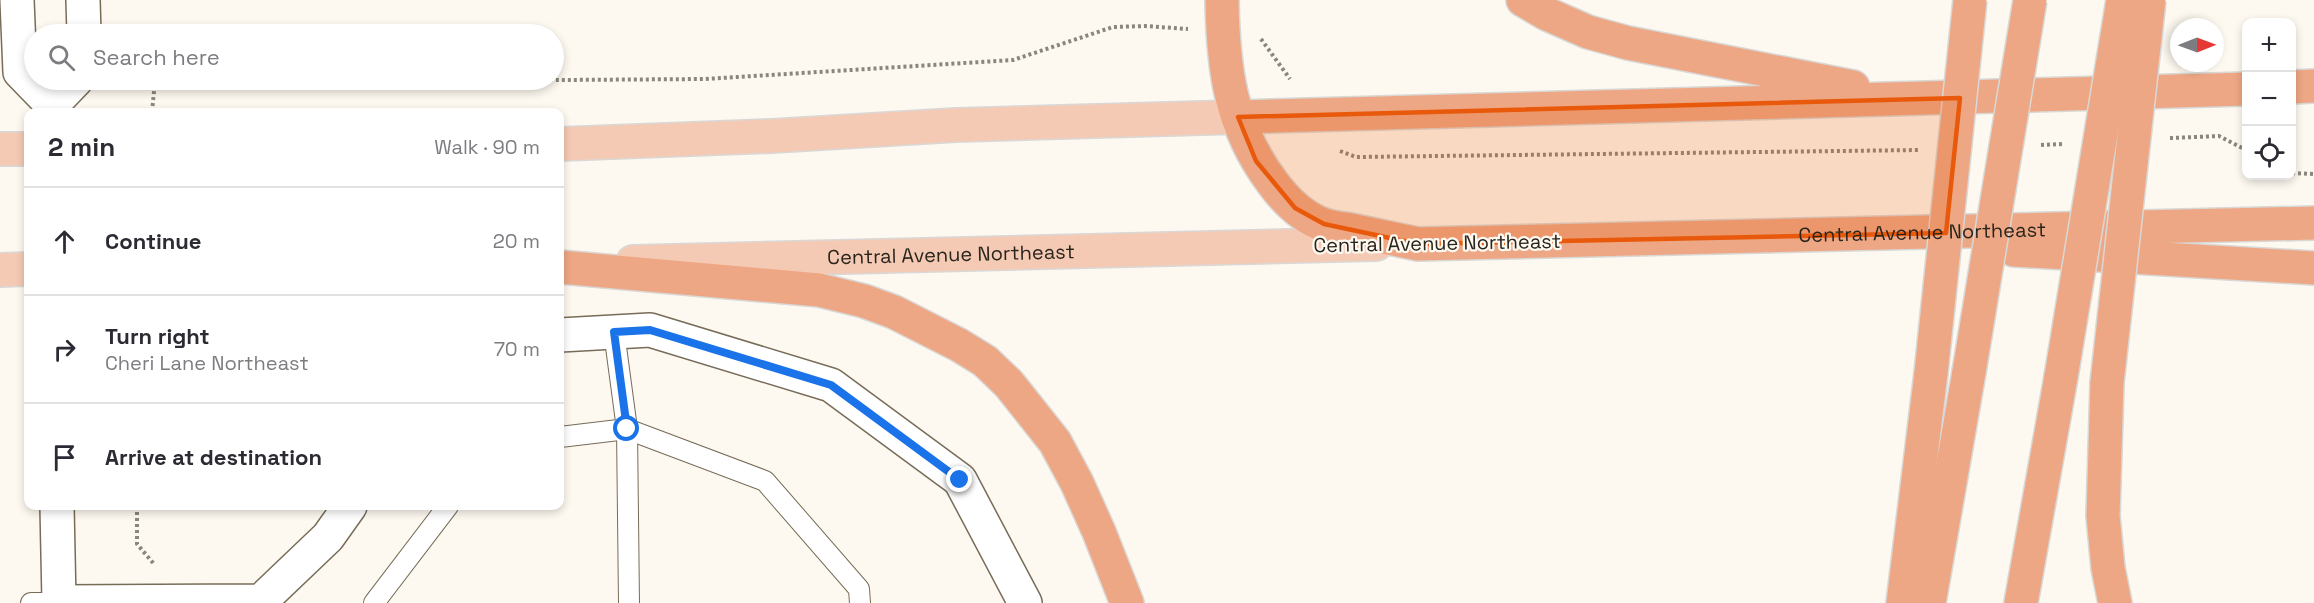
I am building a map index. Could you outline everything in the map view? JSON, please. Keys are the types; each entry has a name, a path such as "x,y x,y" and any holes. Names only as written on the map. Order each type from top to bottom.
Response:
{"highway":[{"path":"1222,0 1229,88 1242,131 1256,161 1295,208 1324,224 1418,244"},
{"path":"1523,0 1547,14 1588,32 1628,44 1913,99"},
{"path":"1903,603 1931,373 1970,0"},
{"path":"1929,603 2030,0"},
{"path":"2021,603 2123,0"},
{"path":"2115,603 2108,568 2103,516 2108,383 2149,0"},
{"path":"2296,87 2314,86"},
{"path":"1238,117 2242,89"},
{"name":"Central Avenue Northeast","path":"1418,244 2314,223"},
{"path":"1790,237 2314,268"},
{"path":"564,265 819,290 864,301 894,312 959,345 985,361 1009,384 1055,442 1099,532 1127,603"}],"main road":[{"path":"564,144 772,136 956,125 1238,117"},
{"path":"0,149 24,149"},
{"name":"Central Avenue Northeast","path":"564,265 1344,243 1418,244"},
{"path":"0,270 24,269"}],"street":[{"path":"17,0 20,72 24,76"},
{"path":"82,0 83,24"},
{"path":"36,90 52,108"},
{"path":"54,108 68,90"},
{"path":"564,336 650,330 831,385 960,480 1025,603"},
{"path":"57,510 59,603 261,601 328,537 347,510"}],"lane":[{"path":"614,332 627,429 629,603"},
{"path":"564,437 627,429 765,481 859,589 860,603"},
{"path":"374,603 445,510"},
{"path":"31,603 59,603"}],"path":[{"path":"564,80 705,79 1013,60 1113,27 1145,26 1223,32"},
{"path":"152,108 154,90"},
{"path":"2296,173 2314,174"},
{"path":"137,510 137,544 158,569 160,602"}],"highlighted area":[{"path":"1960,98 1946,233 1418,244 1324,224 1295,208 1256,161 1238,117"}],"route":[{"path":"627,429 614,332 650,330 831,385 960,480"}]}
